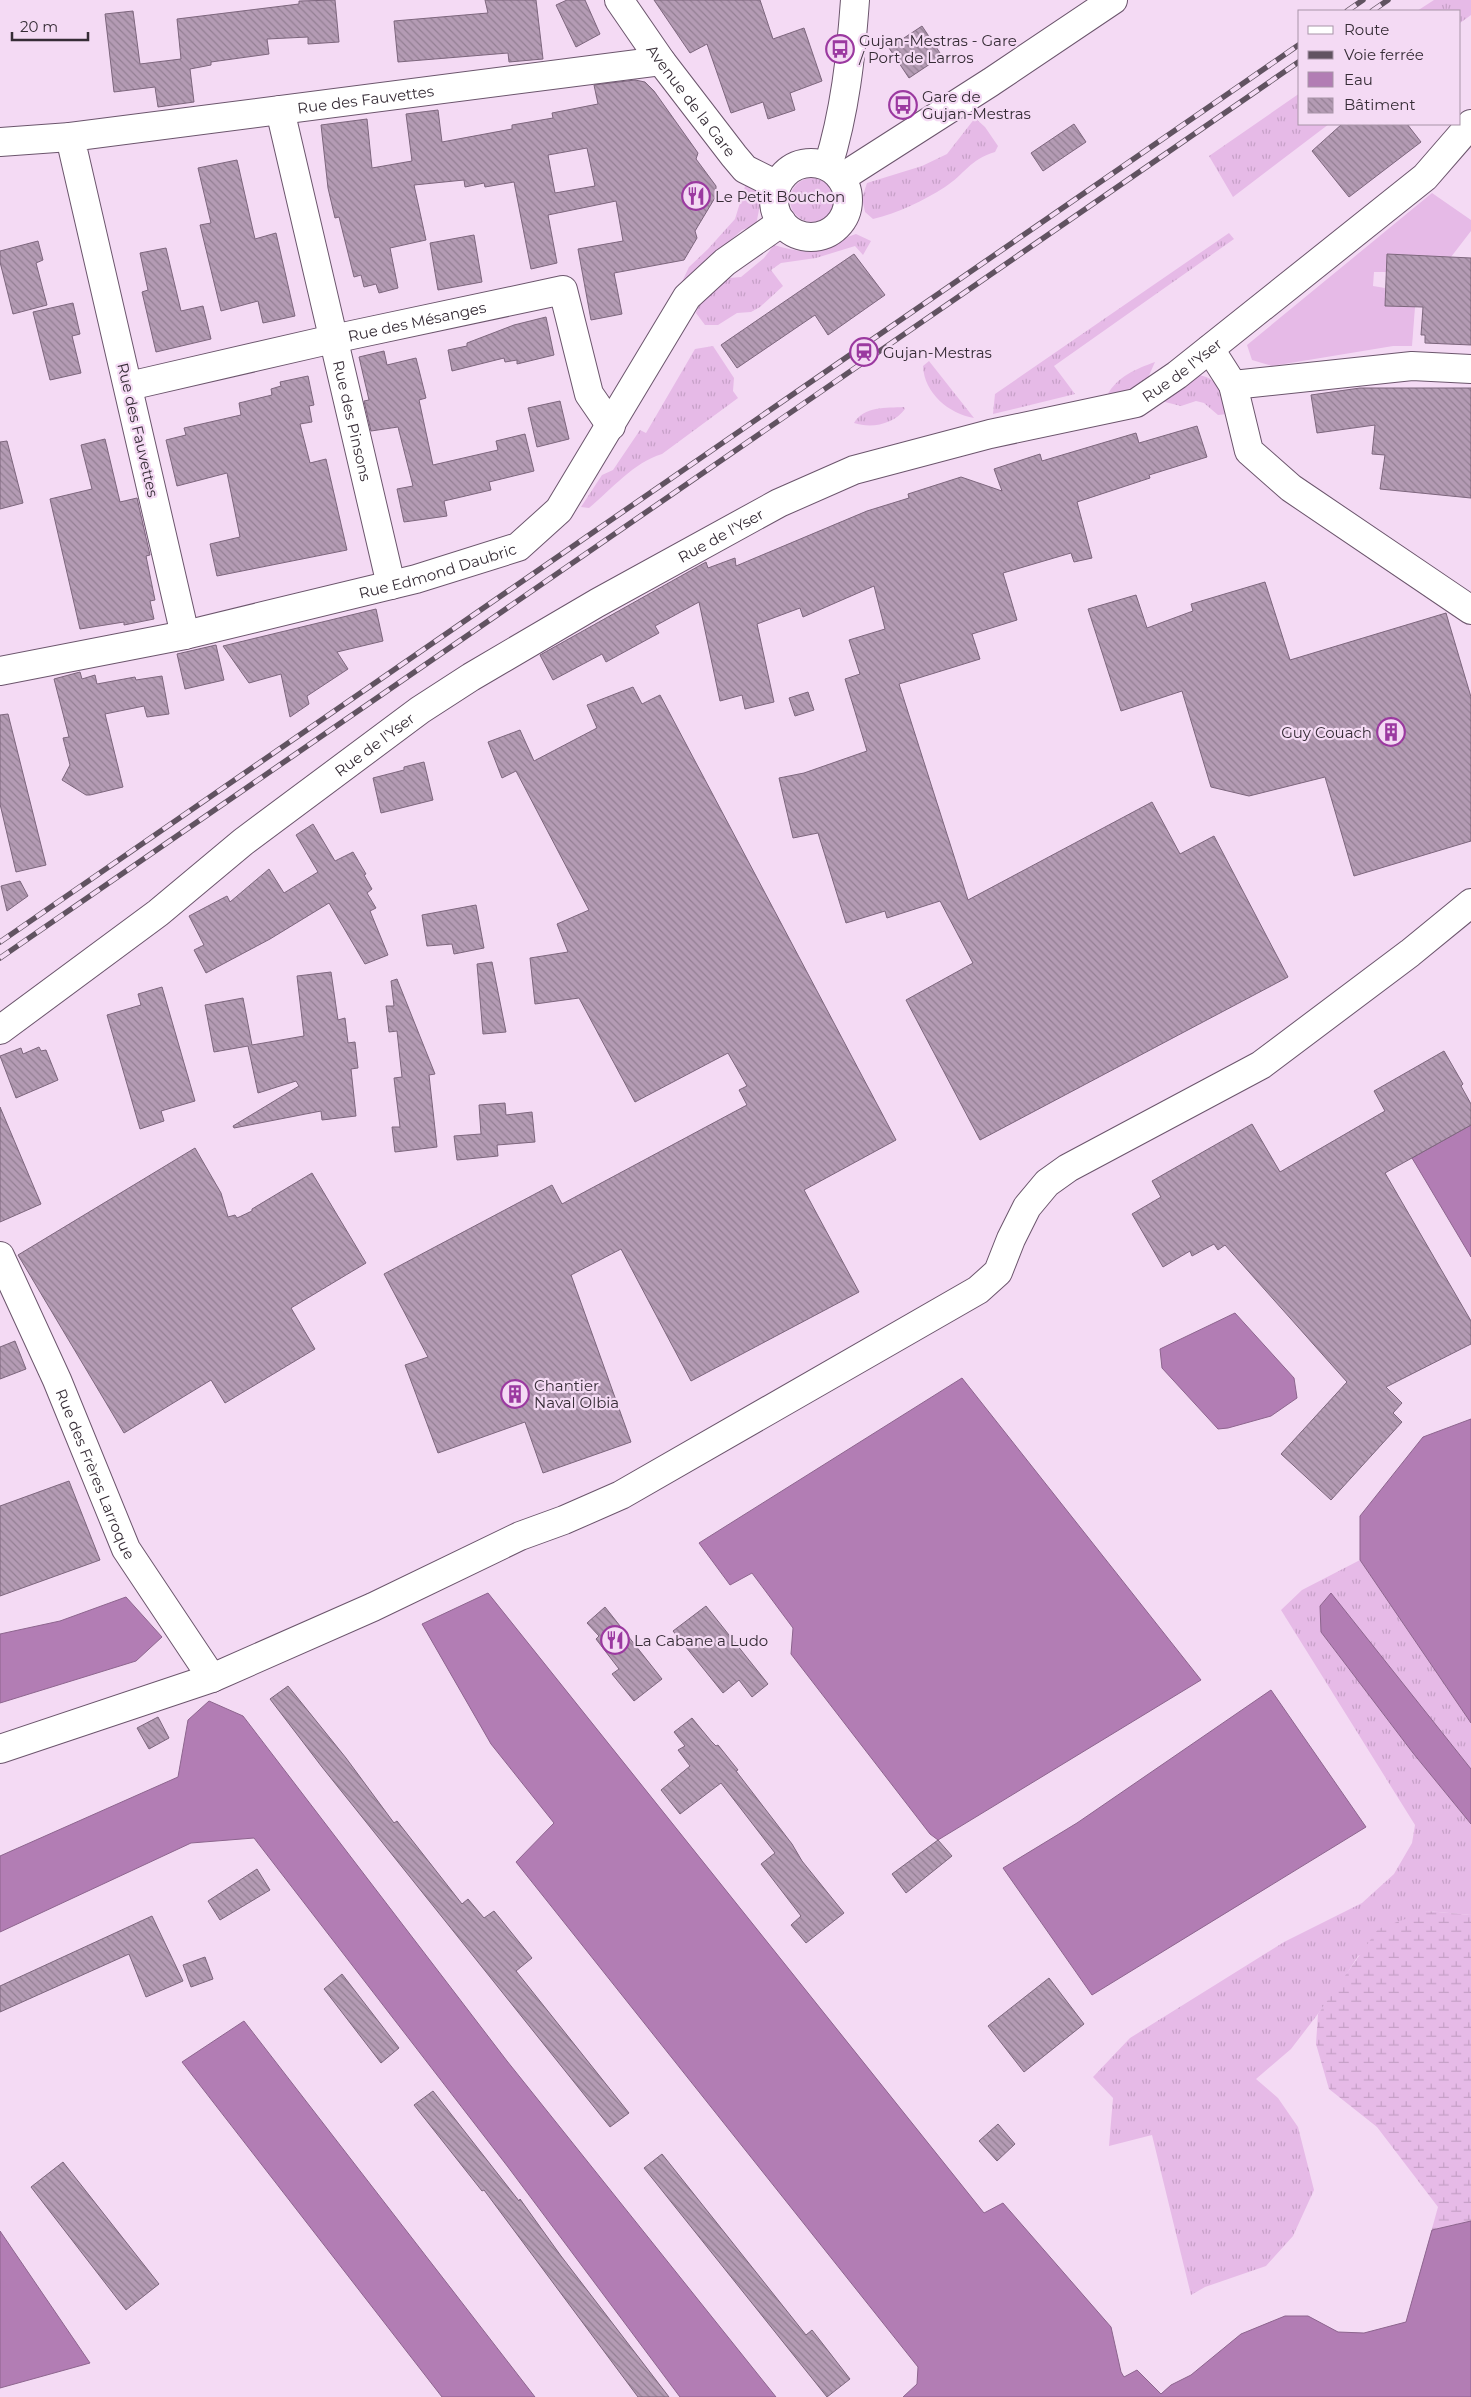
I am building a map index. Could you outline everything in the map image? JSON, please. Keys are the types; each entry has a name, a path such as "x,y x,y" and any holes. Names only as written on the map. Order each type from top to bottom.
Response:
{"street":[{"name":"Avenue de la Gare","path":"618,0 661,61 745,169 777,185"},
{"path":"834,172 838,133 852,49 855,0"},
{"path":"834,172 991,82 1113,0"},
{"name":"Rue des Fauvettes","path":"0,142 70,137 661,61"},
{"name":"Rue des Pinsons","path":"280,110 391,585"},
{"name":"Rue de l'Yser","path":"0,1030 158,913 243,842 420,710 471,677 597,603 780,503 854,470 990,434 1136,403 1210,349 1425,177 1471,124"},
{"name":"Rue des Fauvettes","path":"70,137 185,635"},
{"path":"816,163 834,172 848,197 848,208 844,217 833,229 820,236 809,236 799,234 782,222 774,204 777,185 784,175 799,165 816,163"},
{"name":"Rue Edmond Daubric","path":"0,671 185,635 391,585 518,547 559,510 687,297 725,262 782,222"},
{"name":"Rue des Mésanges","path":"129,386 333,339 563,290 589,394 611,426"},
{"path":"1210,349 1233,385 1249,451 1291,488 1471,610"},
{"path":"1233,385 1412,366 1471,369"},
{"path":"0,1749 212,1678 374,1607 520,1536 564,1520 621,1495 978,1290 998,1272 1010,1239 1028,1207 1046,1183 1068,1168 1261,1065 1410,953 1471,903"},
{"name":"Rue des Frères Larroque","path":"0,1256 57,1380 126,1549 212,1678"}],"green space":[{"path":"1434,0 1471,0 1471,15 1461,22 1461,10 1419,10"},
{"path":"1298,94 1298,125 1328,125 1233,197 1209,156"},
{"path":"975,118 985,127 998,146 995,152 973,163 945,187 910,206 873,219 865,212 862,198 867,183 922,166 947,154"},
{"path":"816,178 828,184 833,191 833,209 828,216 821,221 808,222 796,216 791,209 790,196 796,184 803,179"},
{"path":"747,180 758,189 761,200 756,225 742,230 681,284 689,267 735,219"},
{"path":"1432,193 1471,220 1471,231 1451,257 1387,254 1386,272 1374,272 1373,286 1385,288 1385,306 1415,307 1412,346 1393,346 1272,366 1252,360 1247,345"},
{"path":"1229,233 1234,239 1054,366 1075,394 993,414 995,394"},
{"path":"856,234 871,241 863,255 855,246 816,258 781,263 771,270 783,286 760,307 751,312 737,313 718,325 705,325 696,313 702,294 718,279 741,277 764,258 774,245 797,251 820,250 835,245"},
{"path":"713,346 734,378 733,391 738,398 662,454 632,470 589,508 581,507 602,475 613,470 640,430 646,433 695,349"},
{"path":"929,361 974,418 965,416 947,407 933,393 924,376 923,366"},
{"path":"1155,362 1147,380 1136,385 1125,394 1107,396 1121,379"},
{"path":"1199,375 1212,380 1216,384 1222,395 1227,414 1218,415 1204,403 1196,401 1181,406 1161,401 1186,380"},
{"path":"904,407 905,409 900,414 889,422 875,425 854,423 858,417 869,411"},
{"path":"1360,1560 1471,1723 1471,1769 1442,1733 1321,1632 1413,1753 1471,1824 1471,1915 1427,1911 1358,1956 1337,1989 1291,2049 1256,2079 1278,2098 1298,2127 1314,2190 1293,2236 1266,2266 1205,2287 1191,2295 1152,2135 1109,2146 1113,2098 1093,2077 1130,2038 1284,1942 1362,1903 1394,1874 1412,1843 1415,1825 1281,1610 1302,1590"},
{"path":"488,1593 984,2213 1003,2203 1111,2327 1121,2372 1124,2377 1137,2370 1161,2394 1171,2385 1191,2375 1241,2334 1285,2316 1308,2316 1338,2332 1364,2333 1406,2322 1438,2207 1377,2127 1329,2089 1316,2044 1318,2014 1378,1929 1427,1911 1471,1915 1471,2397 969,2397 783,2090 491,1744 422,1624"}],"water":[{"path":"1471,1125 1471,1257 1412,1158"},
{"path":"1235,1313 1294,1378 1297,1398 1271,1416 1218,1429 1162,1368 1160,1349"},
{"path":"962,1378 1201,1680 938,1840 930,1834 791,1654 793,1628 752,1573 730,1585 699,1543"},
{"path":"1471,1419 1471,1723 1360,1560 1360,1516 1423,1437"},
{"path":"488,1593 984,2213 1003,2203 1111,2327 1121,2372 1124,2377 1137,2370 1161,2394 1171,2385 1191,2375 1241,2334 1285,2316 1308,2316 1338,2332 1364,2333 1406,2322 1432,2230 1471,2221 1471,2397 903,2397 917,2384 918,2367 516,1862 554,1823 491,1744 422,1624"},
{"path":"1331,1593 1471,1769 1471,1824 1413,1753 1321,1632 1320,1606"},
{"path":"126,1597 162,1637 136,1661 0,1703 0,1634 60,1621"},
{"path":"1271,1690 1366,1827 1092,1995 1003,1868 1077,1823"},
{"path":"209,1701 243,1716 507,2061 776,2397 680,2397 508,2167 254,1838 191,1843 0,1932 0,1856 178,1777 188,1720"},
{"path":"244,2021 535,2397 442,2397 182,2062"},
{"path":"0,2231 90,2363 0,2388"}],"building":[{"path":"335,0 339,42 308,44 308,37 267,39 269,54 211,62 211,65 190,69 194,102 158,107 155,87 114,92 105,14 133,11 140,64 181,59 177,19 299,4 299,1"},
{"path":"485,0 536,0 543,59 509,62 508,53 398,62 394,21 488,13"},
{"path":"567,0 585,0 600,34 576,47 556,5"},
{"path":"654,0 760,0 773,39 804,28 822,81 790,93 795,110 768,119 763,102 731,113 707,44 690,53"},
{"path":"922,26 942,56 909,78 889,48"},
{"path":"635,80 645,82 654,91 698,153 696,159 716,186 716,196 695,231 697,238 684,260 614,273 622,314 591,320 578,249 623,241 616,201 548,215 557,263 531,269 514,182 485,187 484,183 465,187 464,180 414,185 426,240 390,248 398,288 379,293 376,284 364,287 361,275 354,277 339,217 335,218 328,188 321,125 367,119 372,168 412,161 406,114 438,110 442,142 512,129 512,125 553,118 552,113 598,104 594,85","holes":["587,148 595,186 555,193 548,155"]},
{"path":"1074,124 1086,142 1043,171 1031,153"},
{"path":"1341,125 1408,125 1421,142 1349,197 1312,151"},
{"path":"237,160 255,239 276,233 295,316 263,323 258,301 221,311 200,225 211,223 198,168"},
{"path":"474,235 482,282 438,290 430,243"},
{"path":"38,241 43,260 36,263 47,305 13,314 0,262 0,251"},
{"path":"166,248 181,311 203,306 211,339 156,352 142,292 148,290 140,253"},
{"path":"854,254 885,295 828,335 815,315 737,368 721,345"},
{"path":"1387,254 1471,258 1471,345 1425,343 1425,335 1421,335 1423,307 1385,306"},
{"path":"73,303 80,334 72,336 81,373 50,380 33,312"},
{"path":"546,317 554,355 517,364 517,360 505,362 504,358 452,371 448,350 467,346 467,343 514,325"},
{"path":"384,351 387,365 416,358 426,398 419,400 433,465 498,450 496,441 525,434 534,471 489,482 491,490 444,501 447,516 404,522 397,489 413,486 398,427 371,431 364,401 369,400 359,357"},
{"path":"308,376 314,405 309,406 312,422 300,424 310,463 326,459 347,550 217,576 210,544 240,537 227,473 177,486 166,440 186,435 184,428 241,415 239,403 272,395 271,389 281,386 280,382"},
{"path":"1360,388 1471,388 1471,498 1380,489 1385,455 1372,454 1375,425 1317,433 1311,395"},
{"path":"560,401 569,439 537,447 528,408"},
{"path":"1197,426 1207,457 1149,475 1150,478 1077,502 1092,558 1074,562 1071,553 1003,573 1017,620 972,634 980,659 899,684 968,900 1152,802 1180,854 1214,836 1288,977 980,1140 906,1000 973,963 940,901 887,918 885,911 846,923 818,833 793,838 779,778 804,773 867,751 845,679 860,674 849,640 885,629 874,586 803,617 800,608 757,624 774,702 745,709 742,695 720,701 699,602 655,626 659,633 606,662 602,654 553,680 540,655 706,562 708,568 735,558 736,566 867,511 909,498 908,494 961,477 1002,491 994,469 1040,454 1042,461 1136,433 1139,443"},
{"path":"105,439 120,502 137,498 150,555 146,556 155,600 150,601 154,619 124,625 124,622 80,629 50,499 92,489 81,445"},
{"path":"7,441 23,503 0,509 0,442"},
{"path":"1265,582 1290,660 1446,613 1471,697 1471,841 1354,876 1325,777 1249,796 1211,787 1182,691 1121,711 1088,609 1136,595 1147,628 1193,611 1191,604"},
{"path":"376,609 383,641 337,652 348,669 307,696 309,704 290,717 281,674 249,683 223,646"},
{"path":"216,645 224,680 185,689 177,654"},
{"path":"80,672 82,679 95,675 97,684 135,677 136,680 162,676 169,714 147,717 144,706 105,714 123,787 90,795 86,795 62,780 70,765 63,738 69,737 54,679"},
{"path":"633,687 642,704 660,695 896,1140 804,1190 859,1292 691,1381 621,1249 571,1275 631,1442 543,1473 525,1422 438,1453 405,1365 428,1357 384,1274 552,1185 562,1204 747,1105 739,1090 747,1086 728,1053 635,1102 579,998 535,1004 530,958 568,952 557,924 589,910 516,771 502,778 488,742 520,730 534,761 597,728 587,705"},
{"path":"808,692 814,710 795,716 789,698"},
{"path":"8,714 46,865 16,872 0,804 0,715"},
{"path":"424,762 433,800 381,813 373,778 404,770 404,767"},
{"path":"313,824 335,861 353,852 366,874 364,875 372,889 367,893 376,908 370,911 388,955 365,964 329,903 270,939 206,973 194,950 204,945 189,916 227,896 230,902 269,869 284,893 318,872 296,835"},
{"path":"20,881 28,896 7,911 1,886"},
{"path":"476,905 484,948 454,954 452,944 427,946 422,915"},
{"path":"492,962 506,1032 483,1034 477,964"},
{"path":"331,972 338,1020 345,1018 348,1043 355,1042 358,1068 351,1069 356,1116 322,1120 321,1111 234,1128 233,1126 299,1086 296,1081 258,1093 248,1046 214,1052 205,1005 243,998 252,1045 304,1036 297,976"},
{"path":"397,979 435,1074 429,1075 437,1147 395,1152 392,1127 400,1127 394,1078 402,1077 397,1031 389,1032 386,1006 394,1006 391,981"},
{"path":"162,987 195,1101 161,1111 164,1121 140,1129 107,1015 141,1005 138,994"},
{"path":"39,1047 41,1051 46,1050 58,1080 16,1098 0,1056 21,1048 23,1054"},
{"path":"1444,1051 1463,1084 1461,1086 1471,1104 1471,1125 1385,1173 1471,1321 1471,1344 1386,1387 1402,1403 1393,1413 1402,1422 1331,1500 1281,1454 1347,1382 1225,1245 1218,1250 1214,1244 1192,1256 1190,1251 1163,1267 1132,1214 1161,1197 1152,1181 1252,1124 1280,1172 1385,1111 1374,1091"},
{"path":"505,1103 506,1115 532,1112 535,1142 497,1145 498,1156 457,1160 454,1136 481,1134 479,1105"},
{"path":"0,1107 41,1204 0,1222"},
{"path":"195,1148 221,1193 228,1217 235,1215 237,1218 252,1211 252,1209 312,1173 366,1263 291,1308 315,1349 225,1403 211,1380 124,1433 18,1255"},
{"path":"15,1341 26,1369 0,1379 0,1347"},
{"path":"69,1481 100,1560 0,1596 0,1506"},
{"path":"706,1606 768,1684 752,1697 739,1680 723,1693 673,1631"},
{"path":"605,1607 662,1679 634,1701 612,1674 619,1669 596,1639 599,1636 587,1623"},
{"path":"288,1686 346,1758 394,1823 397,1821 462,1904 468,1899 484,1918 494,1911 532,1958 516,1971 629,2113 610,2127 322,1767 270,1699"},
{"path":"158,1717 169,1738 149,1749 137,1728"},
{"path":"692,1718 711,1741 716,1746 718,1745 738,1770 736,1771 792,1844 802,1861 844,1913 806,1943 791,1925 801,1916 761,1864 775,1853 721,1783 680,1814 661,1790 690,1766 678,1750 685,1746 674,1732"},
{"path":"938,1840 952,1856 906,1893 892,1874"},
{"path":"257,1869 270,1890 220,1920 208,1901"},
{"path":"152,1916 183,1981 146,1997 129,1954 0,2012 0,1986"},
{"path":"205,1957 213,1979 191,1987 183,1965"},
{"path":"342,1974 399,2048 381,2063 324,1989"},
{"path":"1049,1978 1084,2024 1024,2072 988,2026"},
{"path":"433,2091 519,2201 520,2199 561,2256 669,2397 638,2397 484,2190 482,2191 414,2105"},
{"path":"998,2124 1015,2144 997,2161 979,2141"},
{"path":"662,2154 806,2335 812,2330 850,2379 827,2397 644,2168"},
{"path":"63,2162 159,2284 126,2310 31,2187"}],"railway":[{"path":"1348,10 1363,0"},
{"path":"1373,10 1388,0"},
{"path":"0,942 1298,45"},
{"path":"0,958 1298,62"}],"place":[{"name":"Gujan-Mestras - Gare / Port de Larros","path":"840,49"},
{"name":"Gare de Gujan-Mestras","path":"903,105"},
{"name":"Le Petit Bouchon","path":"696,196"},
{"name":"Gujan-Mestras","path":"864,352"},
{"name":"Guy Couach","path":"1391,732"},
{"name":"Chantier Naval Olbia","path":"515,1394"},
{"name":"La Cabane a Ludo","path":"615,1640"}]}
